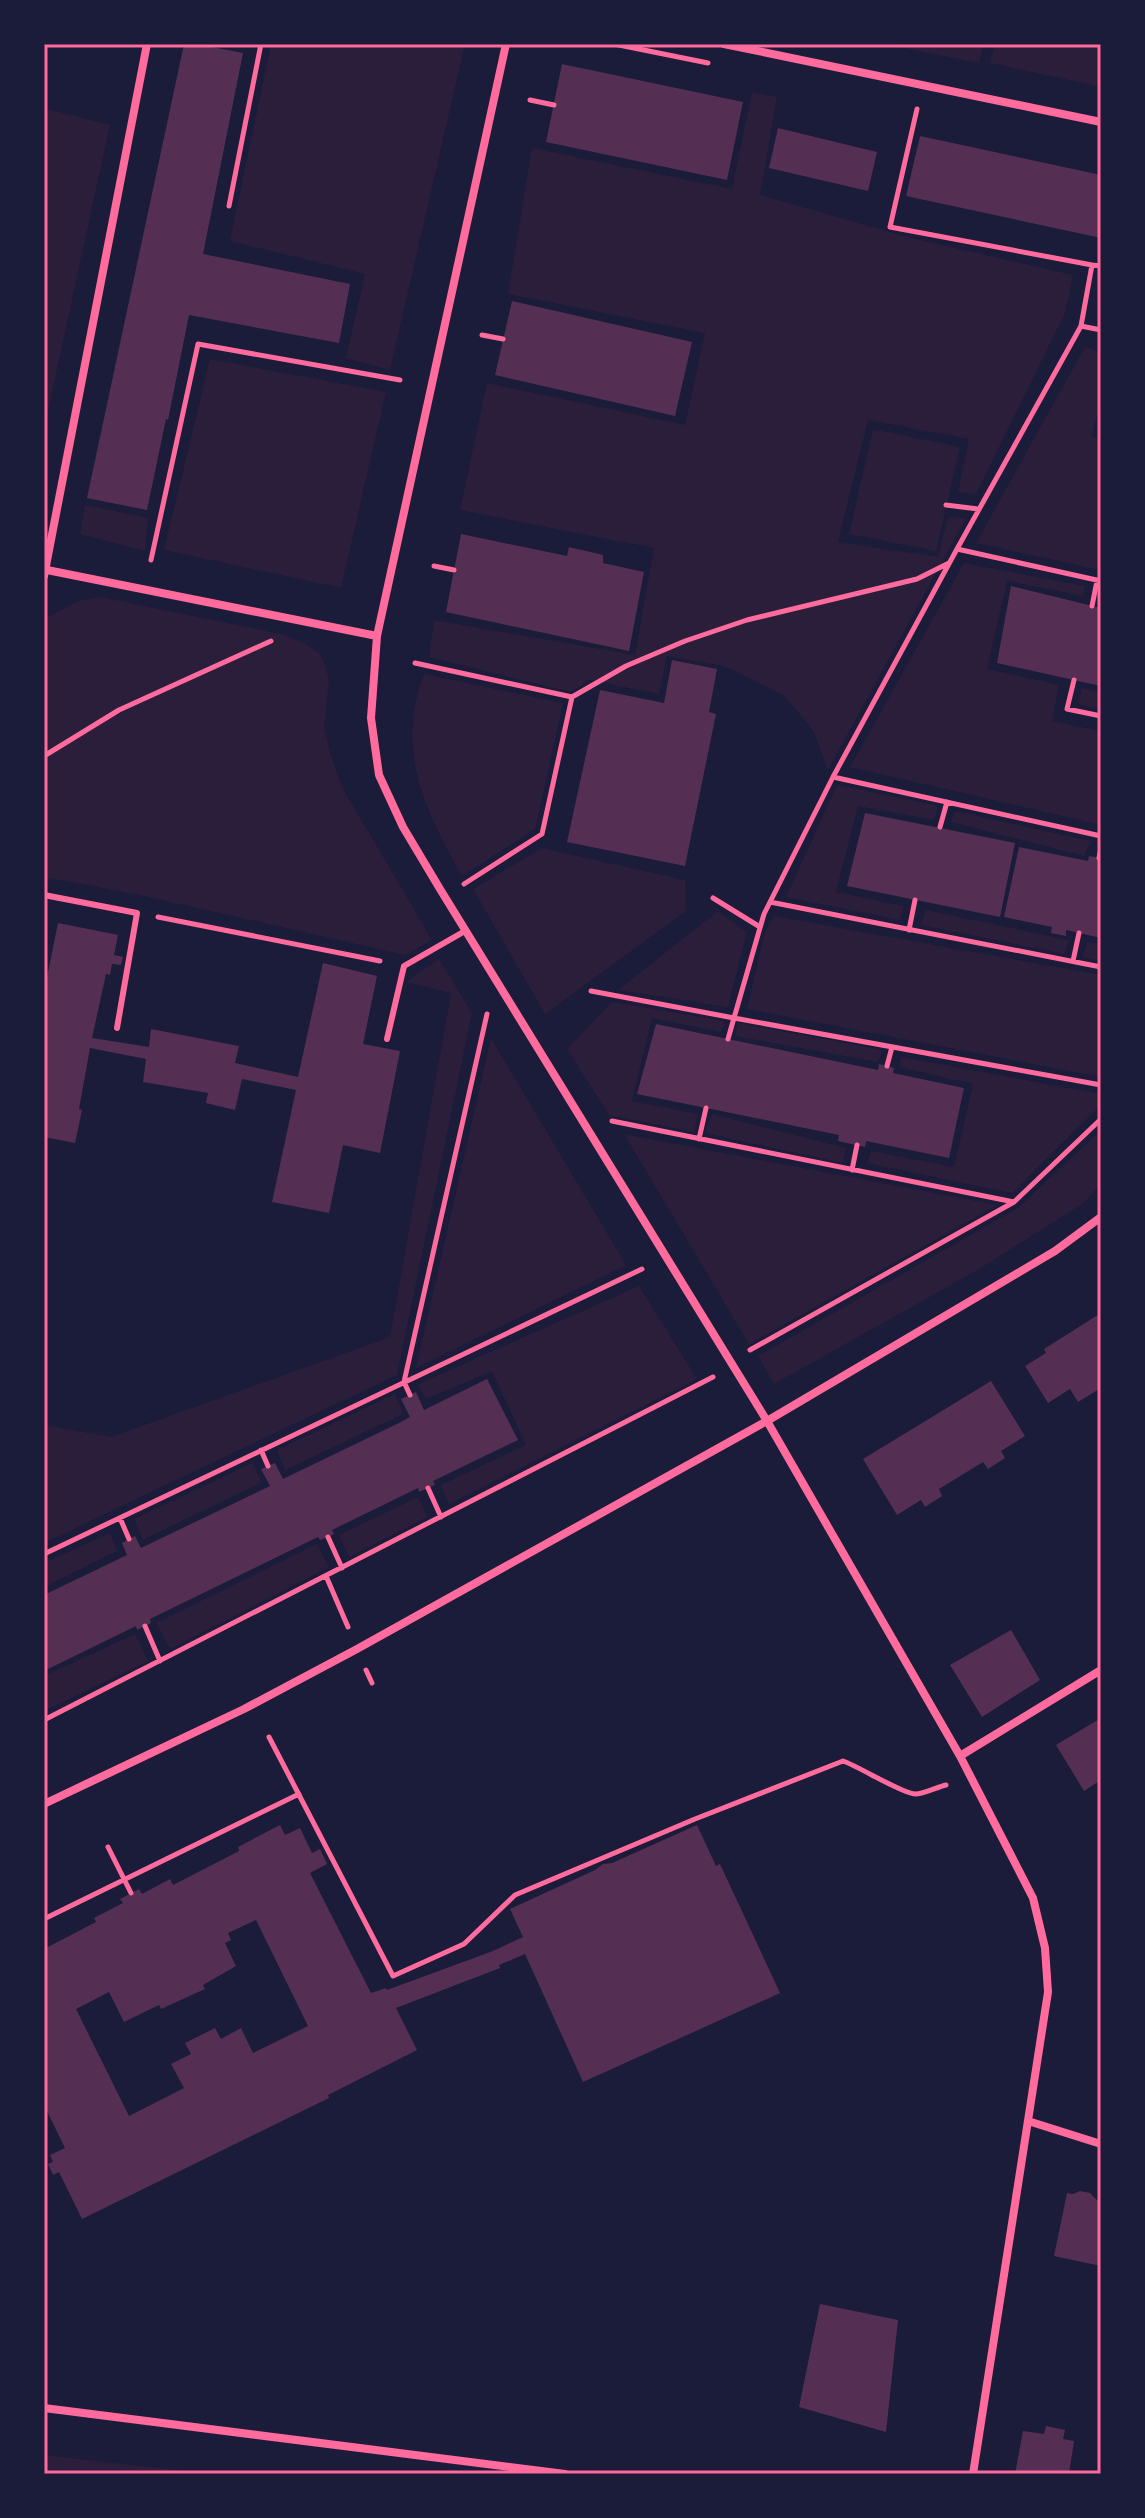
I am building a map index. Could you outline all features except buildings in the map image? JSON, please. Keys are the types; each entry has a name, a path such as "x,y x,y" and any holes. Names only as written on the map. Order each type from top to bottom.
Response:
{"street":[{"path":"147,44 45,573 377,636"},
{"path":"506,44 377,636 371,718 379,775 403,827 465,931 767,1421 960,1756 1033,1898 1045,1948 1048,1992 973,2474"},
{"path":"724,44 1101,122"},
{"path":"44,1804 244,1709 357,1649 767,1421 1055,1251 1101,1217"},
{"path":"960,1756 1101,1670"},
{"path":"1028,2121 1101,2144"},
{"path":"44,2408 565,2474"}],"lane":[{"path":"44,895 137,913 117,1028"},
{"path":"387,1039 404,966 465,931"}],"path":[{"path":"229,206 261,44"},
{"path":"530,100 554,105"},
{"path":"917,107 890,227 1101,266"},
{"path":"728,1039 770,902 833,777 1081,326 1092,265"},
{"path":"1081,326 1101,330"},
{"path":"482,335 503,339"},
{"path":"151,560 198,344 400,380"},
{"path":"946,505 978,509"},
{"path":"957,549 1099,581 1092,606"},
{"path":"415,663 572,697 626,666 685,641 747,620 917,579 949,563"},
{"path":"434,566 454,570"},
{"path":"44,756 119,710 285,635"},
{"path":"1074,680 1067,709 1101,716"},
{"path":"463,885 542,834 572,697"},
{"path":"833,777 1101,836"},
{"path":"940,827 947,802"},
{"path":"1099,858 1101,848"},
{"path":"713,898 760,927"},
{"path":"909,930 915,900"},
{"path":"770,902 1101,967"},
{"path":"137,913 404,966"},
{"path":"1073,961 1079,933"},
{"path":"591,991 1101,1085"},
{"path":"410,1395 404,1382 488,1008"},
{"path":"887,1066 892,1047"},
{"path":"699,1139 706,1108"},
{"path":"746,1352 1014,1202 1101,1119"},
{"path":"607,1120 1014,1202"},
{"path":"852,1170 857,1145"},
{"path":"44,1554 642,1269"},
{"path":"44,1720 707,1381"},
{"path":"261,1450 268,1466"},
{"path":"428,1488 441,1517"},
{"path":"120,1518 129,1539"},
{"path":"328,1537 342,1568"},
{"path":"145,1626 160,1661"},
{"path":"269,1737 393,1976 464,1944 515,1895 843,1761 915,1794 947,1785 969,1774"},
{"path":"44,1919 299,1794"},
{"path":"108,1847 131,1893"}],"shaded area":[{"path":"271,44 465,44 390,370 346,358 365,274 230,241"},
{"path":"885,44 983,44 979,63"},
{"path":"995,44 1101,44 1101,87 990,63"},
{"path":"752,92 777,97 760,195 907,237 1073,275 1065,313 976,494 958,492 969,439 868,420 838,542 938,557 948,517 966,518 828,770 814,732 786,697 724,666 667,656 659,694 589,680 571,692 429,657 434,620 635,655 654,548 460,510 487,383 685,425 705,333 508,294 532,148 732,189"},
{"path":"44,108 110,125 44,429"},
{"path":"1085,347 1101,352 1101,403 1091,436 1101,439 1101,570 976,543"},
{"path":"210,359 386,392 341,588 164,550"},
{"path":"873,429 960,447 936,551 849,534"},
{"path":"85,505 148,518 145,551 80,534"},
{"path":"964,563 1085,586 1083,596 1007,581 987,669 1059,685 1052,721 1101,731 1101,825 850,767"},
{"path":"101,597 285,635 318,652 329,681 324,727 342,787 432,940 405,955 140,895 44,877 44,619 78,601"},
{"path":"424,674 563,703 535,829 462,876 436,827 418,779 412,728"},
{"path":"1082,688 1101,692 1101,709 1078,704"},
{"path":"837,785 938,806 934,820 858,806 836,892 904,906 900,920 786,897"},
{"path":"955,811 1091,841 1084,856 951,822"},
{"path":"542,848 685,880 686,911 545,1014 473,889"},
{"path":"926,910 1069,940 1065,954 921,925"},
{"path":"718,911 747,932 728,1007 618,990"},
{"path":"774,916 1101,975 1101,1077 747,1009 765,932"},
{"path":"1088,942 1101,944 1101,961 1082,957"},
{"path":"439,959 472,1013 397,1375 44,1543 44,1425 111,1437 390,1337 451,993 406,982"},
{"path":"612,1002 725,1021 721,1032 652,1018 632,1101 698,1114 694,1132 609,1115 567,1049"},
{"path":"738,1023 882,1050 878,1062 735,1036"},
{"path":"491,1038 626,1265 416,1368"},
{"path":"901,1057 1101,1094 1101,1105 1012,1193 867,1163 871,1151 954,1167 973,1084 899,1067"},
{"path":"712,1114 846,1148 843,1163 705,1133"},
{"path":"1101,1130 1101,1184 1084,1203 976,1271 774,1384 758,1356 1018,1208"},
{"path":"624,1134 997,1205 749,1344"},
{"path":"639,1286 697,1379 449,1504 441,1485 526,1445 492,1371 426,1399 418,1384"},
{"path":"395,1394 403,1414 285,1470 277,1450"},
{"path":"252,1463 262,1482 143,1540 134,1519"},
{"path":"418,1497 427,1517 349,1557 339,1535"},
{"path":"110,1533 117,1551 44,1587 44,1563"},
{"path":"317,1544 329,1567 170,1649 156,1623"},
{"path":"135,1634 148,1661 44,1711 44,1676"},
{"path":"44,2455 210,2474 44,2474"}]}
